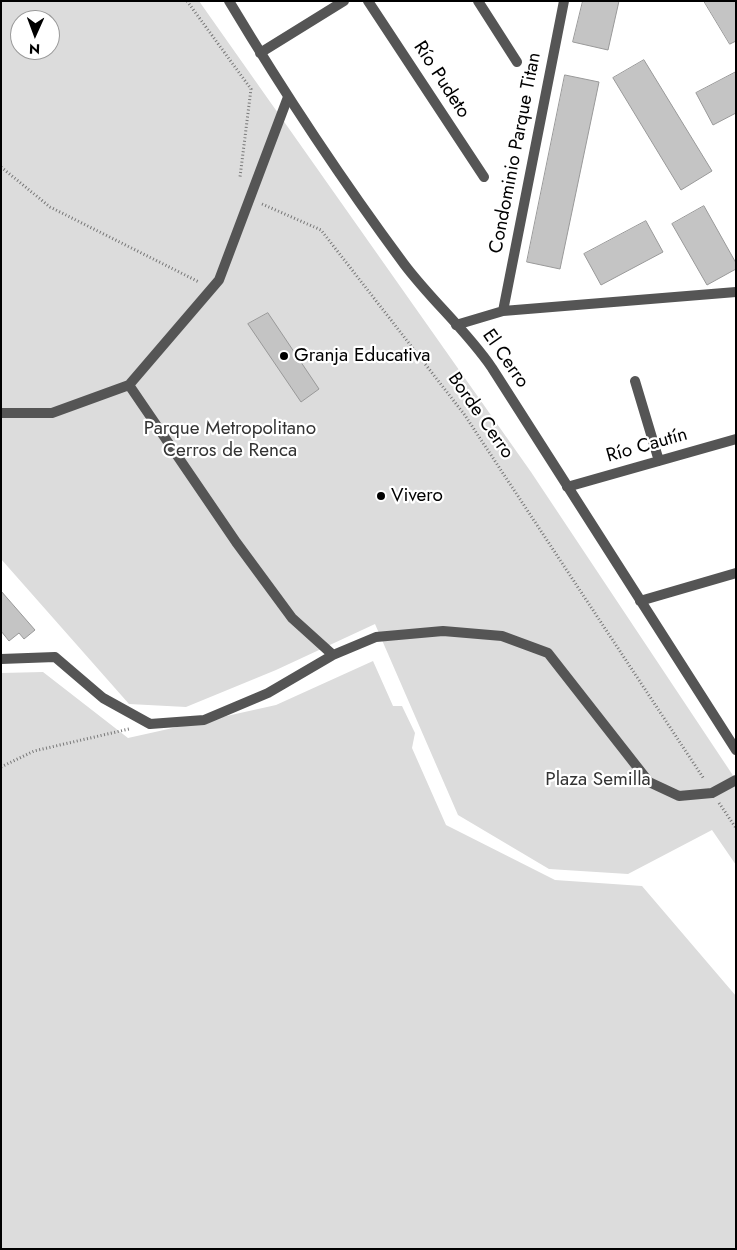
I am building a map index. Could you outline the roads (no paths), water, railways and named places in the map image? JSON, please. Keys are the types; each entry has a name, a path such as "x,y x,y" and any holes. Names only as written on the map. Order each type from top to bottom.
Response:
{"street":[{"name":"El Cerro","path":"229,1 288,97 405,265 456,325 476,345 488,362 736,750"},
{"path":"260,53 344,1"},
{"name":"Río Pudeto","path":"368,1 484,177"},
{"path":"478,1 517,62"},
{"name":"Condominio Parque Titan","path":"502,312 564,1"},
{"path":"1,413 52,413 130,384 219,280 288,97"},
{"path":"456,325 502,312 736,292"},
{"path":"635,381 659,461"},
{"path":"130,384 231,534 292,618 333,655"},
{"name":"Río Cautín","path":"568,487 736,439"},
{"path":"640,601 736,573"},
{"path":"1,659 55,657 103,698 150,724 204,720 268,693 333,655 376,637 443,631 502,636 548,653 649,782 679,796 712,793 736,780"}],"place":[{"name":"Granja Educativa","path":"284,356"},
{"name":"Vivero","path":"381,496"}],"park label":[{"name":"Parque Metropolitano Cerros de Renca","path":"230,440"},
{"name":"Plaza Semilla","path":"598,780"}]}
